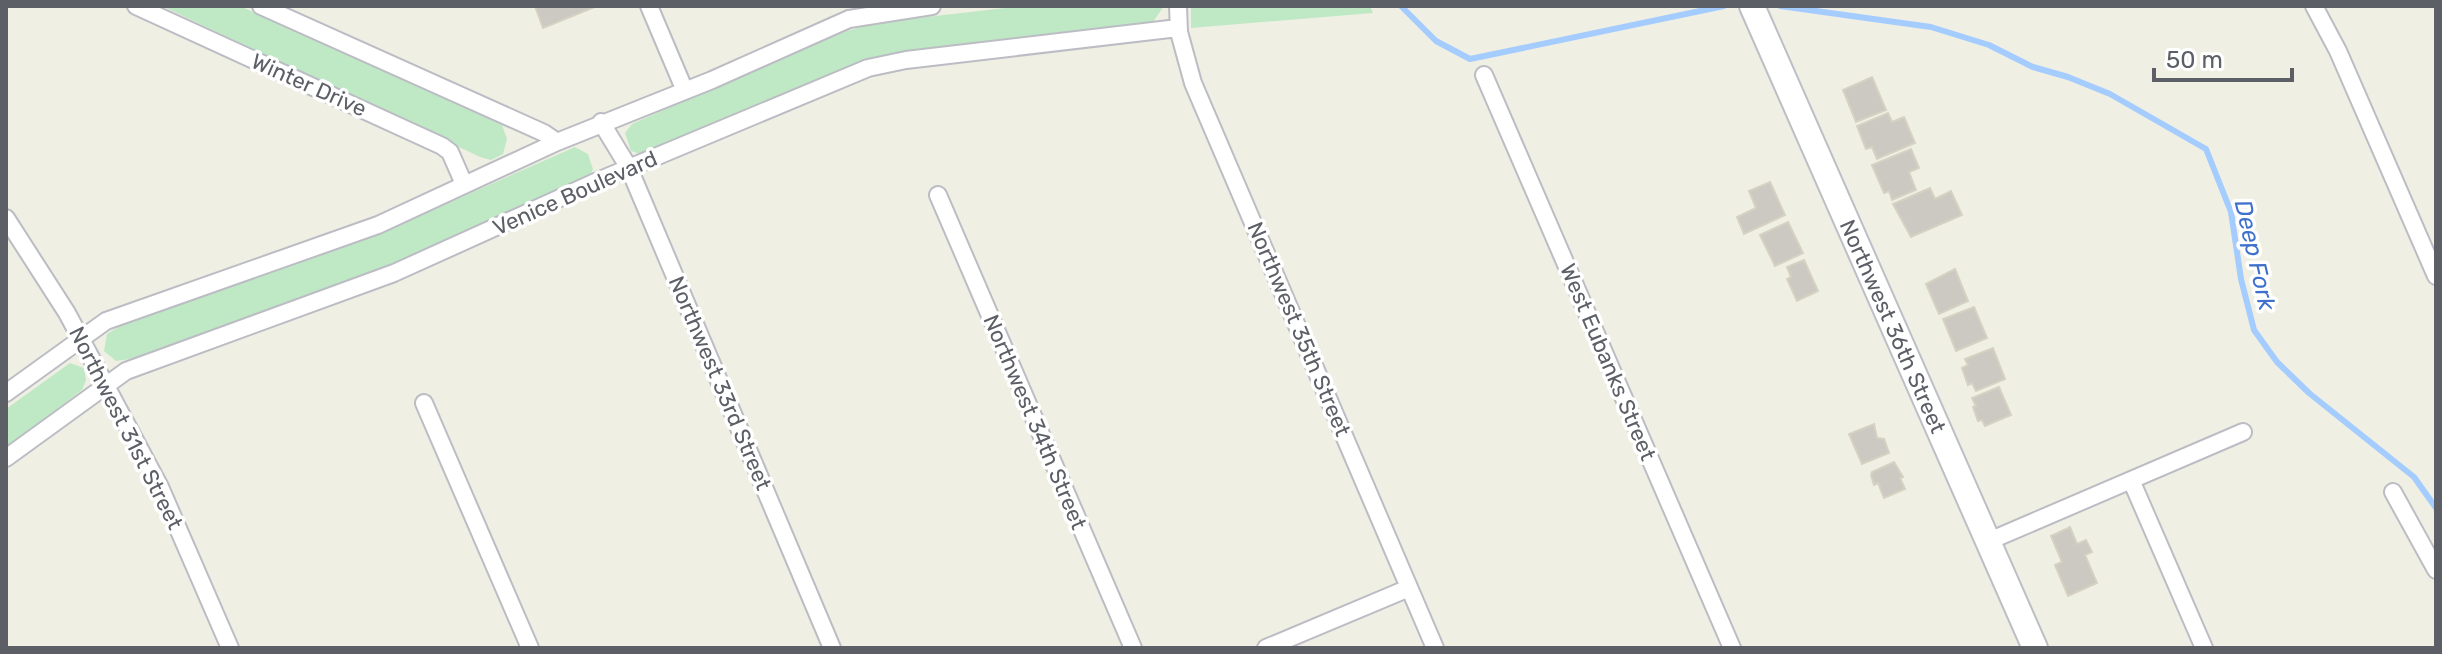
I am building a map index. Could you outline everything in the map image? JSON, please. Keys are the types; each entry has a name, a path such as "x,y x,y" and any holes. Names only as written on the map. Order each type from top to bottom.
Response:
{"street":[{"name":"Winter Drive","path":"136,6 442,146 450,152 464,184"},
{"path":"261,6 544,133 557,142"},
{"path":"649,6 685,91"},
{"path":"6,393 106,321 378,225 601,122 685,91 849,19 932,6"},
{"name":"Northwest 35th Street","path":"1178,6 1178,28 1193,83 1435,648"},
{"name":"Northwest 36th Street","path":"1752,6 2035,648"},
{"path":"2314,6 2338,51 2436,276"},
{"name":"Venice Boulevard","path":"6,458 126,371 394,273 629,168 868,68 906,60 1178,28"},
{"name":"West Eubanks Street","path":"1484,75 1732,648"},
{"name":"Northwest 33rd Street","path":"601,122 629,168 832,648"},
{"name":"Northwest 34th Street","path":"938,195 1133,648"},
{"name":"Northwest 31st Street","path":"6,218 81,338 160,487 230,648"},
{"path":"424,403 530,648"},
{"path":"1989,541 2243,432"},
{"path":"2131,480 2204,648"},
{"path":"2393,492 2436,570"},
{"path":"1266,648 1409,588"}],"green space":[{"path":"162,6 240,6 502,125 507,139 503,154 491,160 480,157"},
{"path":"1022,6 1164,6 1153,22 877,57 643,155 631,151 625,133 632,124 824,38 874,23"},
{"path":"1191,6 1370,6 1373,13 1191,28"},
{"path":"575,147 588,154 593,169 590,176 375,273 130,359 116,361 104,351 107,334 125,323 369,238"},
{"path":"70,363 84,368 86,380 82,390 6,448 6,409"}],"building":[{"path":"535,6 594,6 595,7 543,28"},
{"path":"1872,77 1886,110 1856,122 1843,90"},
{"path":"1888,113 1892,122 1904,117 1915,143 1877,159 1872,147 1866,149 1857,126"},
{"path":"1911,149 1919,168 1909,172 1916,190 1892,200 1889,191 1884,193 1872,165"},
{"path":"1770,182 1785,215 1744,234 1737,217 1756,208 1749,191"},
{"path":"1930,188 1935,199 1951,191 1962,215 1911,237 1893,204"},
{"path":"1788,222 1803,253 1775,266 1760,235"},
{"path":"1804,260 1818,291 1797,301 1787,279 1791,277 1787,267"},
{"path":"1955,269 1968,301 1939,314 1926,284"},
{"path":"1974,307 1987,338 1956,351 1943,319"},
{"path":"1993,348 2005,379 1976,391 1972,383 1968,385 1962,368 1968,365 1965,359"},
{"path":"1999,387 2011,415 1985,426 1982,420 1978,421 1972,398"},
{"path":"1874,424 1877,438 1884,439 1889,453 1862,464 1849,434"},
{"path":"1894,462 1903,477 1900,478 1905,489 1884,498 1871,475"},
{"path":"2070,527 2077,544 2086,540 2092,552 2085,555 2097,583 2068,596 2055,565 2062,562 2051,536"}],"waterway":[{"name":"Deep Fork","path":"1401,6 1436,41 1470,59 1724,6"},
{"name":"Deep Fork","path":"1780,6 1931,27 1989,45 2033,67 2110,94 2206,149 2231,212 2241,279 2254,330 2277,362 2309,393 2414,477 2436,508"}]}
